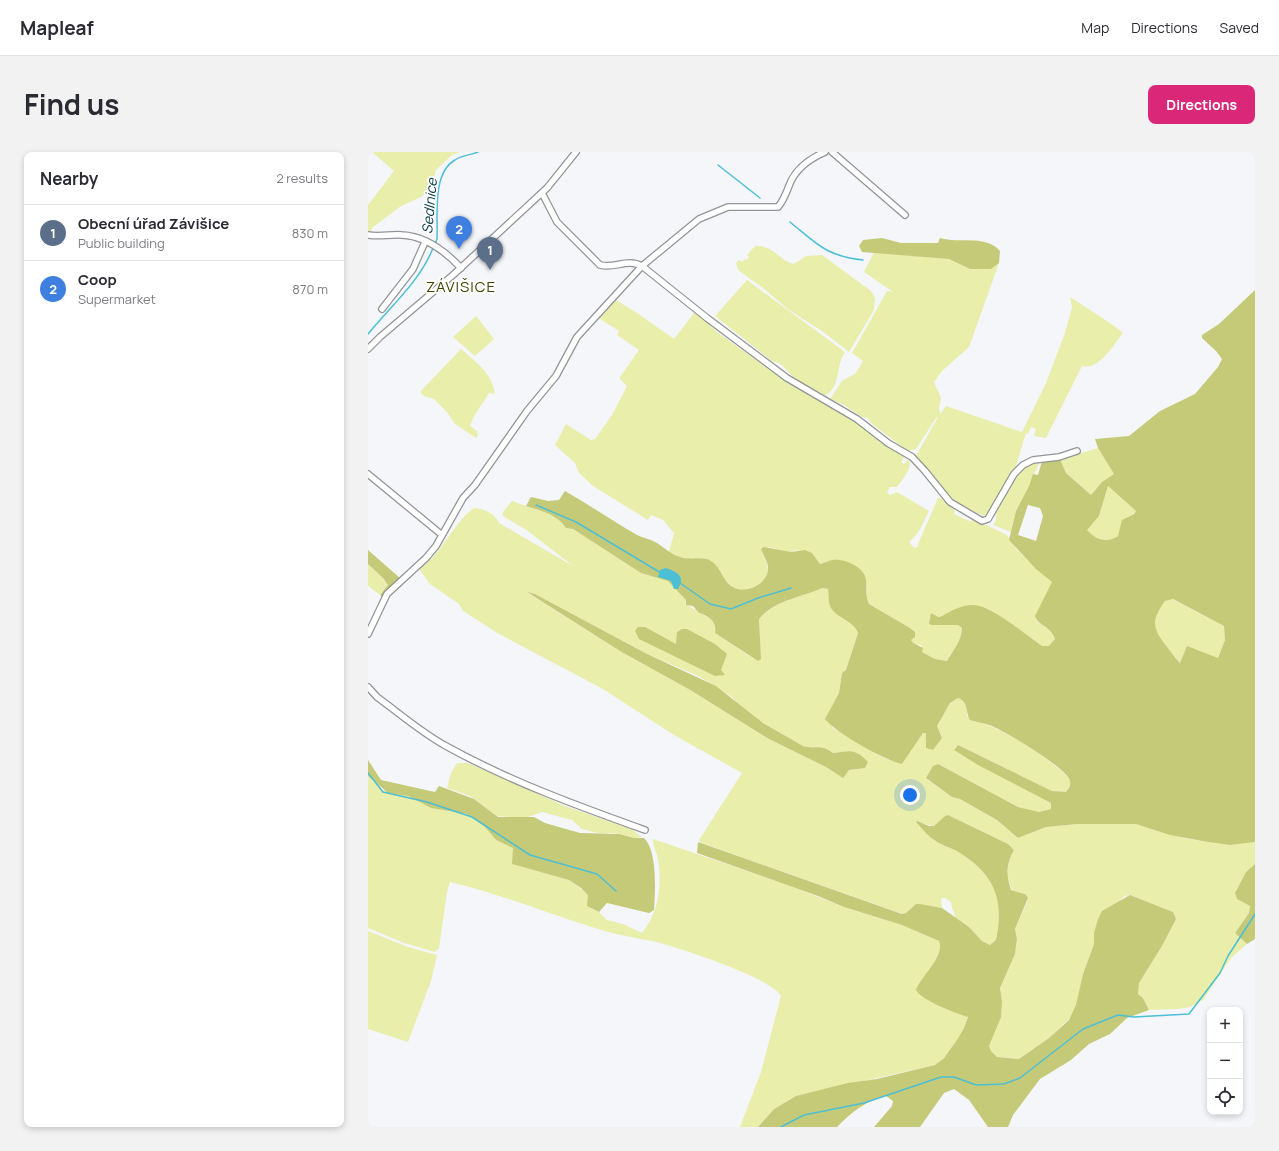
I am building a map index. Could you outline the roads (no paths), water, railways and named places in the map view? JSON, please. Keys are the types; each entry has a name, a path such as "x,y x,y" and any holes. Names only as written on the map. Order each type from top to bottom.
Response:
{"street":[{"path":"368,349 385,332 461,268 542,193 558,176 576,152"},
{"path":"368,634 387,594 426,558 442,535 463,498 475,485 527,411 556,376 577,337 642,266 700,219 728,207 778,207 782,202 795,174 812,159 825,152"},
{"path":"832,152 905,215"},
{"path":"542,193 557,222 600,265 615,266 631,262 642,266 707,318 787,378 857,419 888,443 912,457 950,502 982,521 988,519 1014,474 1023,465 1033,460 1059,457 1077,451"},
{"path":"368,235 403,235 427,243 440,249 461,268"},
{"path":"382,309 413,269 427,243"},
{"path":"368,474 442,535"},
{"path":"368,687 377,697 444,746 569,802 645,830"}],"water":[{"path":"666,568 677,573 681,578 678,589 674,589 671,581 658,577 660,570"}],"waterway":[{"name":"Sedlnice","path":"435,244 437,239 439,184 443,174 448,166 455,160 478,152"},
{"path":"718,165 760,198"},
{"path":"790,222 823,248 840,255 863,260"},
{"name":"Sedlnice","path":"368,334 413,282 421,271 433,248"},
{"path":"536,505 576,522 661,573"},
{"path":"680,583 710,604 731,609 758,598 791,588"},
{"path":"368,773 383,792 427,802 472,817 530,855 597,874 616,891"},
{"path":"781,1127 804,1115 864,1103 941,1077 954,1077 976,1085 1004,1084 1020,1078 1083,1029 1118,1015 1134,1017 1189,1014 1220,973 1228,956 1255,914"}],"place":[{"name":"Coop","path":"459,249"},
{"name":"Obecní úřad Závišice","path":"490,270"}],"district":[{"name":"ZÁVIŠICE","path":"461,286"}]}
